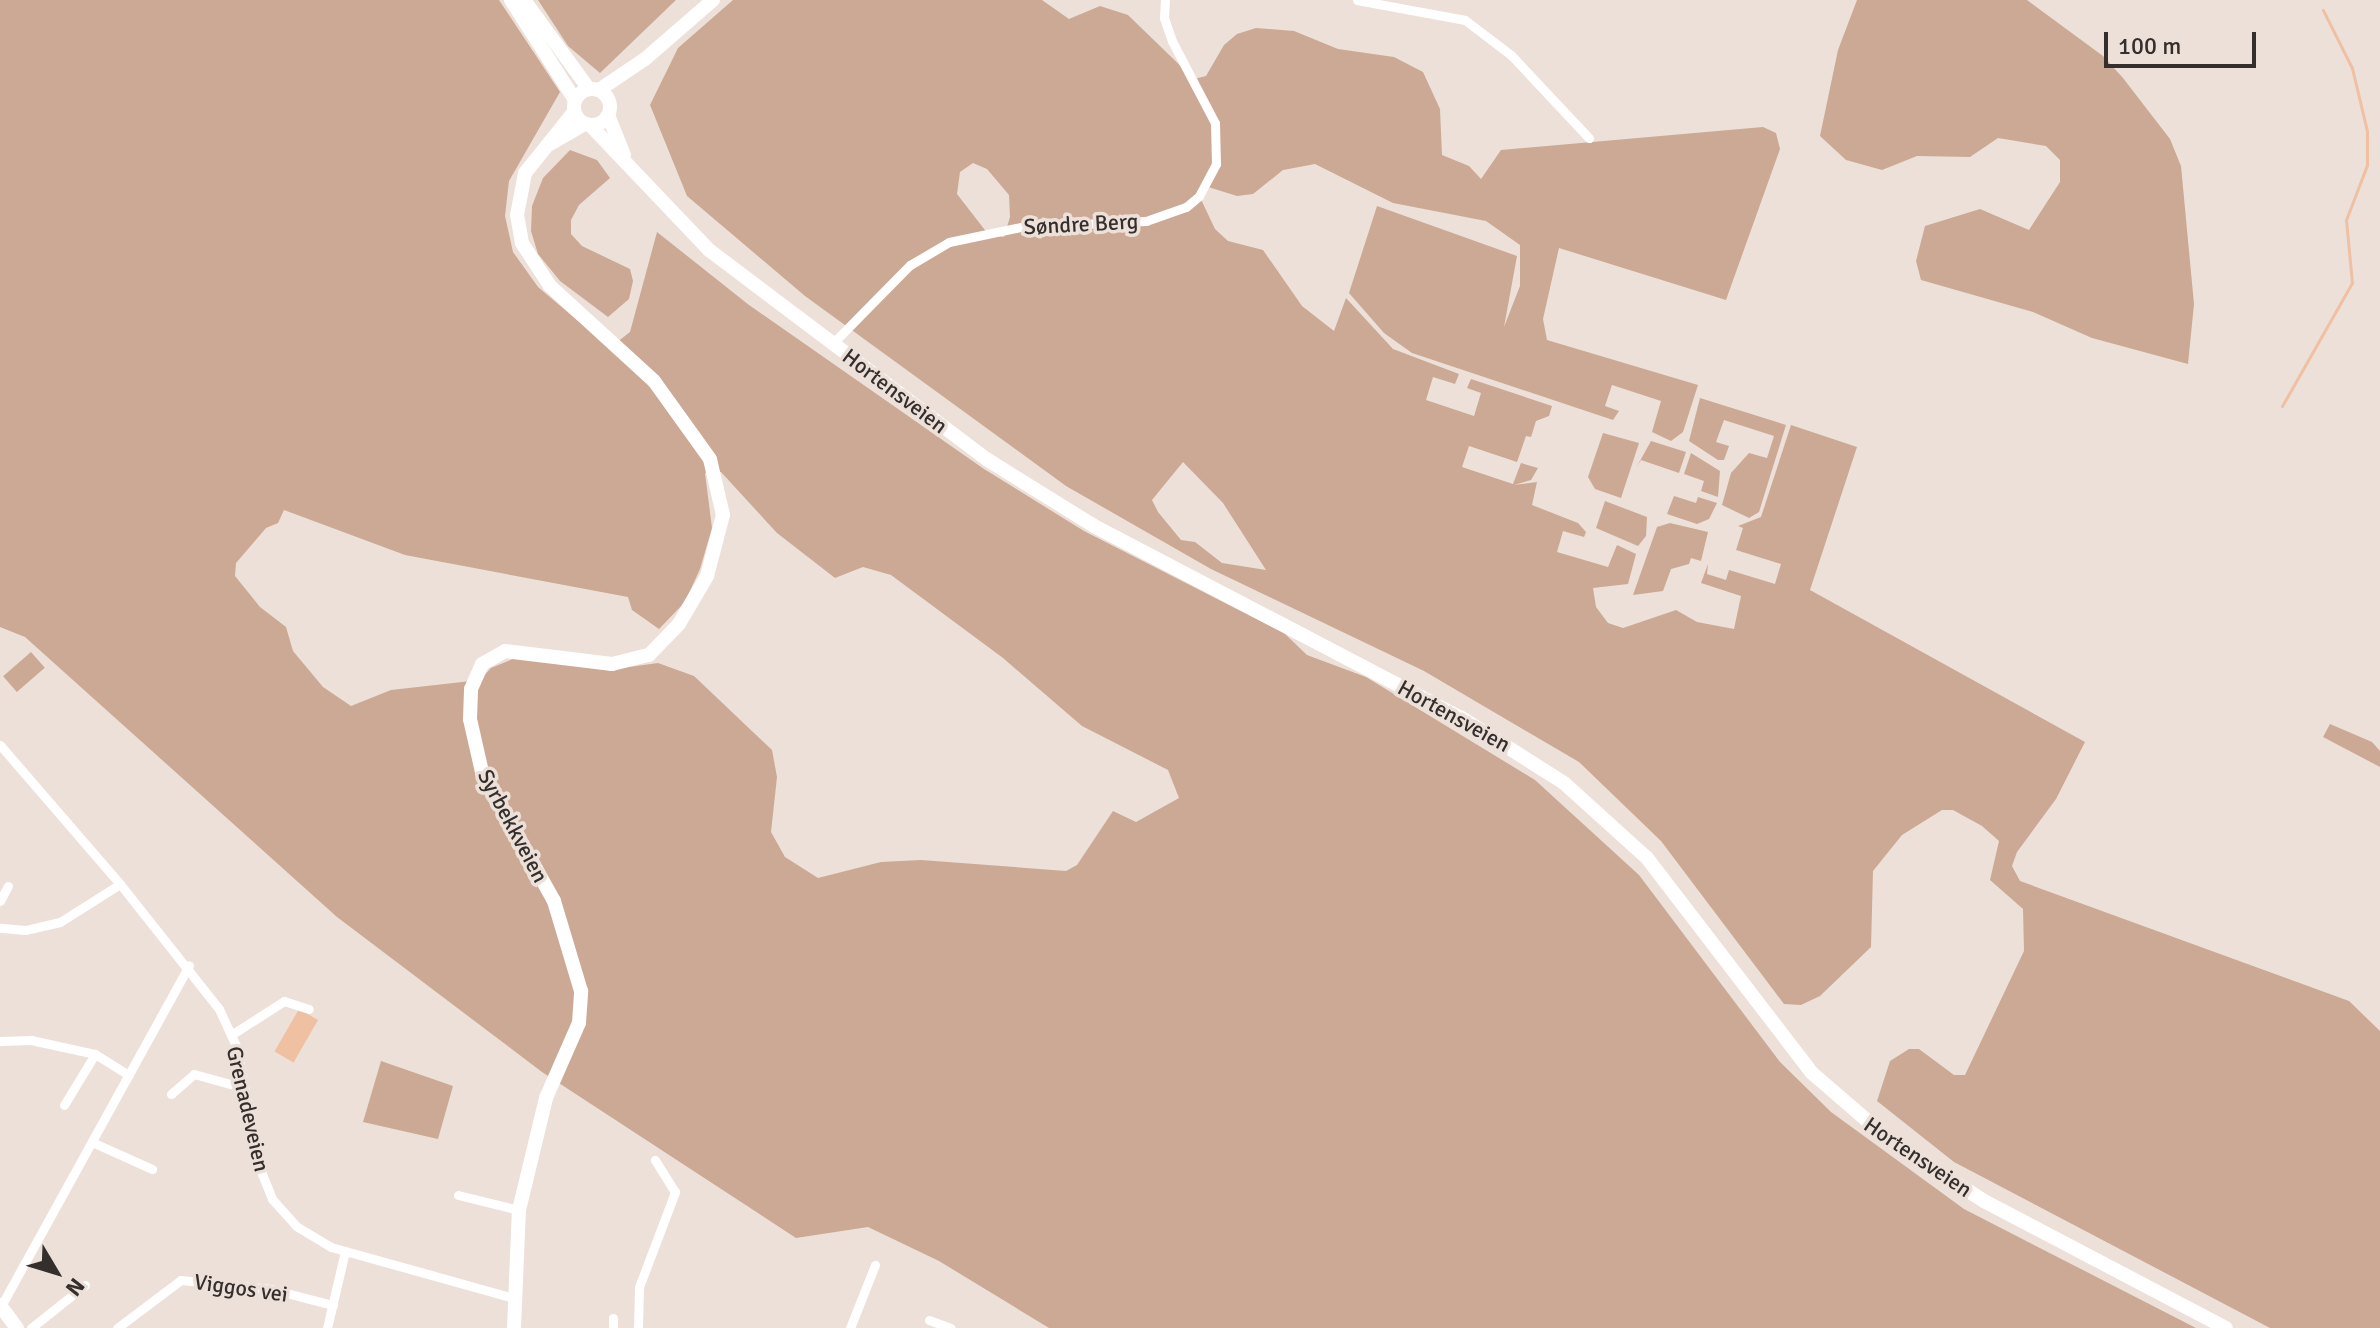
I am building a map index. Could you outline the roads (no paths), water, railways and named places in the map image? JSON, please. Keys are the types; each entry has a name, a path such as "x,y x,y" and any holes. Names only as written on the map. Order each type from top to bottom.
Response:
{"main road":[{"path":"511,0 574,106"},
{"name":"Hortensveien","path":"524,0 601,99 627,163"},
{"path":"543,148 587,125 601,99 713,0"},
{"name":"Syrbekkveien","path":"514,1328 519,1210 546,1098 579,1023 581,991 554,901 482,772 470,719 471,689 482,664 505,651 612,664 649,655 671,634 697,595 717,550 723,515 710,459 654,381 550,286 528,257 518,230 517,201 525,173 574,106 601,99"},
{"name":"Hortensveien","path":"574,106 587,125 709,250 832,344 1048,500 1537,762 1605,815 1647,858 1791,1049 1865,1122 1984,1201 2226,1328"},
{"path":"0,1306 17,1328"}],"street":[{"name":"Søndre Berg","path":"832,344 910,265 949,242 1021,227 1146,221 1186,207 1199,196 1216,164 1215,123 1172,41 1164,18 1165,0"},
{"path":"1357,0 1465,20 1502,46 1589,138"},
{"name":"Grenadeveien","path":"0,745 189,966 231,1035 262,1174 272,1199 305,1233 345,1251 514,1298"},
{"path":"0,928 44,928 120,884"},
{"path":"0,901 8,886"},
{"path":"0,1306 189,966"},
{"path":"231,1035 284,1001 309,1009"},
{"path":"0,1041 31,1040 95,1054 129,1075"},
{"path":"64,1105 95,1054"},
{"path":"171,1094 194,1074 245,1088"},
{"path":"92,1142 152,1169"},
{"path":"638,1328 639,1287 675,1192 655,1160"},
{"path":"458,1195 519,1210"},
{"path":"327,1328 345,1251"},
{"path":"850,1328 875,1265"},
{"name":"Viggos vei","path":"117,1328 181,1280 204,1286 255,1286 333,1305"},
{"path":"31,1328 85,1285"},
{"path":"929,1320 951,1328"}],"waterway":[{"path":"2282,406 2352,283 2346,220 2367,165 2367,131 2352,68 2323,10"}]}
